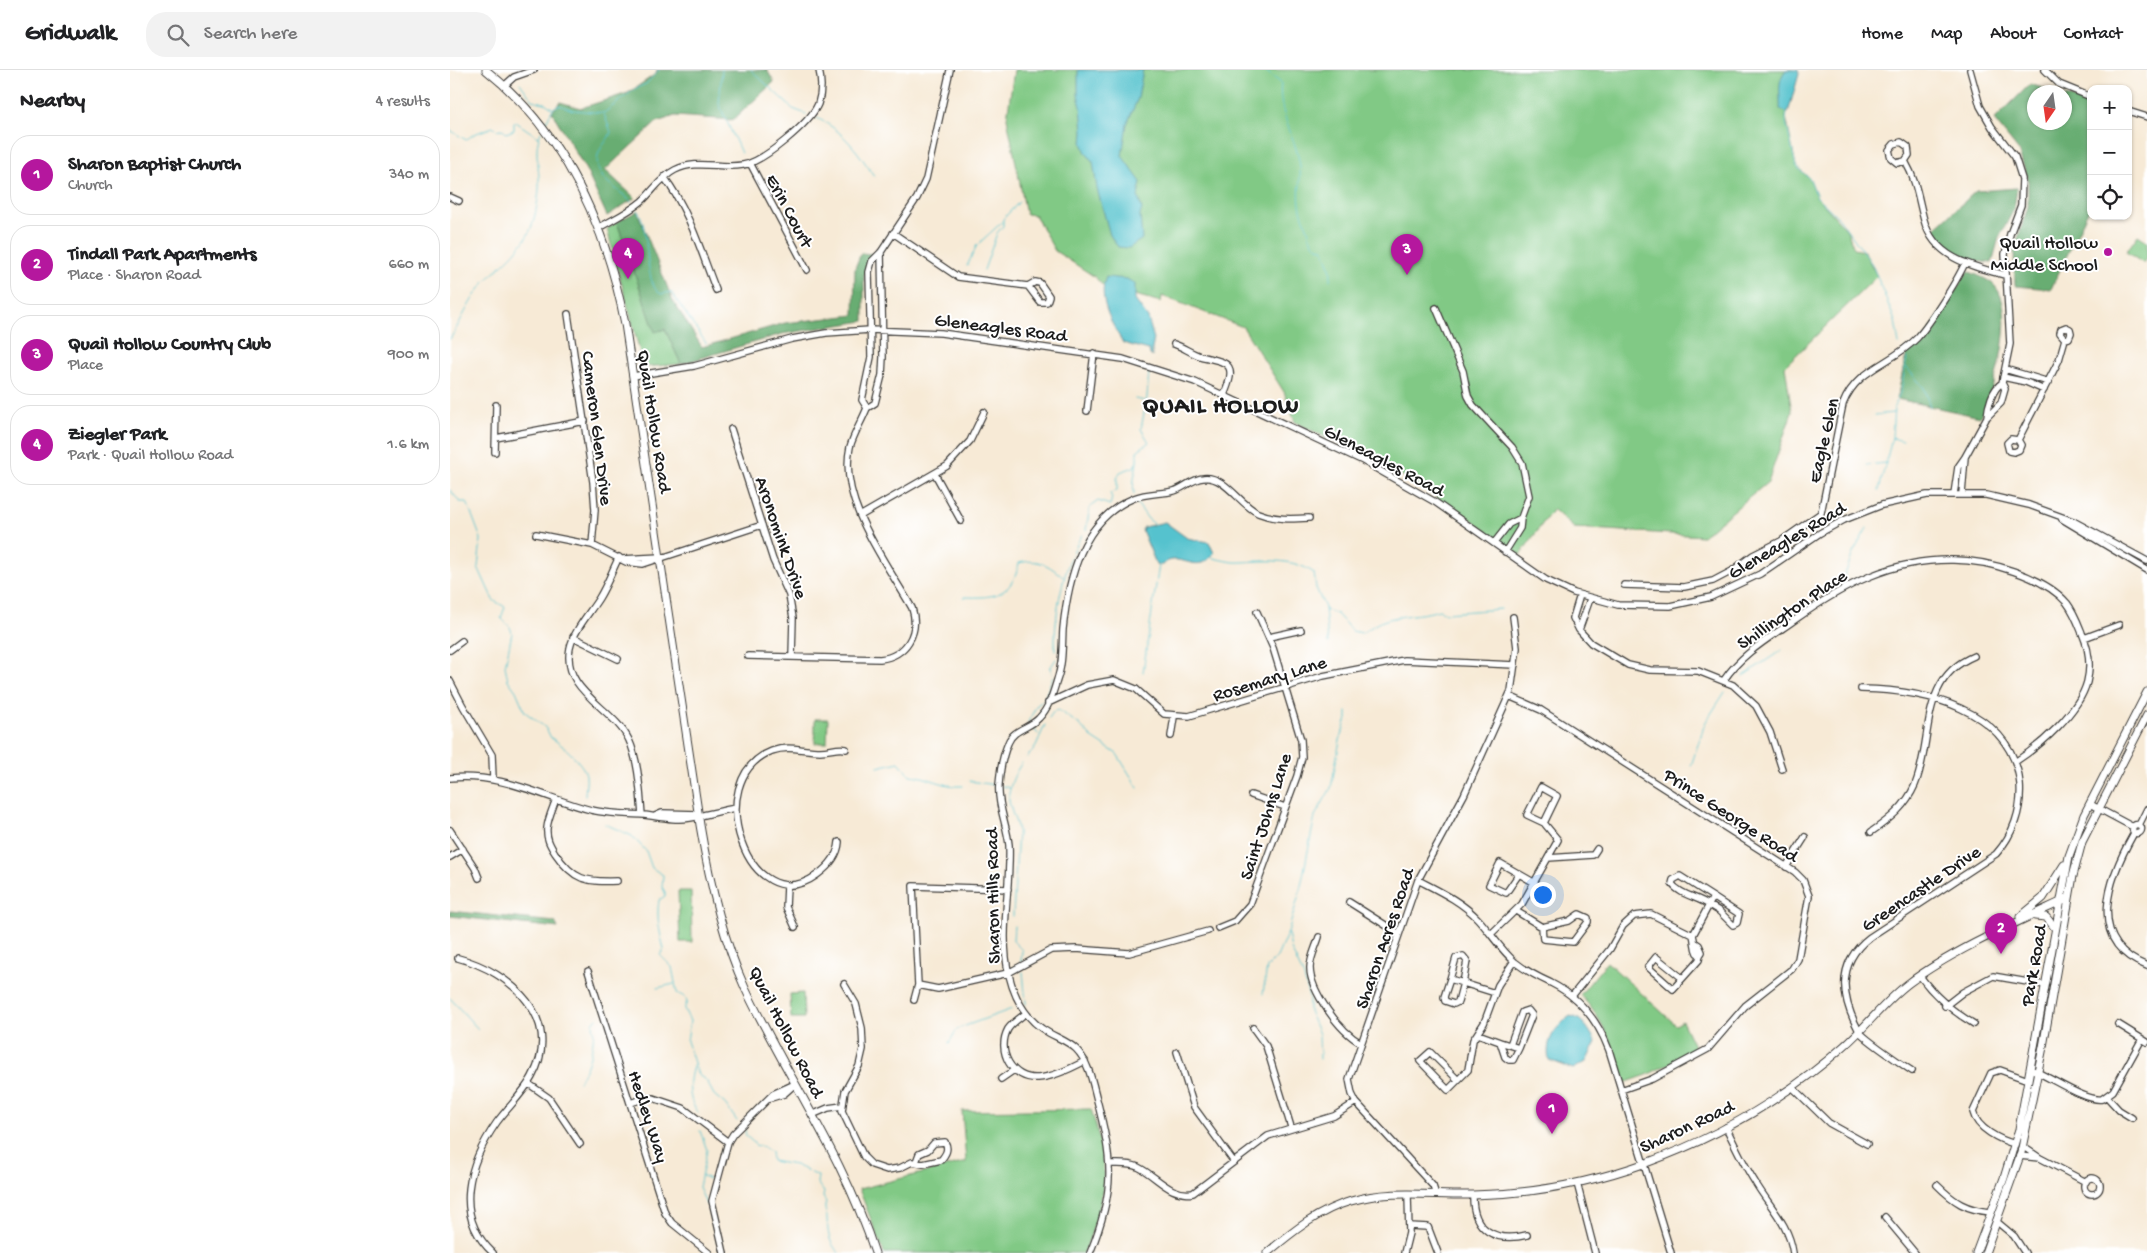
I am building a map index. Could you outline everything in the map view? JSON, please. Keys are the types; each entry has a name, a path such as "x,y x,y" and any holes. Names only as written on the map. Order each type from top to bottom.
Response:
{"main road":[{"name":"Quail Hollow Road","path":"486,70 504,86 552,141 576,180 600,227 619,292 709,876 732,954 749,995 846,1181 875,1253"},
{"name":"Park Road","path":"1985,1253 2019,1156 2018,1145 2028,1080 2059,902 2069,856 2090,804 2147,692"},
{"name":"Park Road","path":"1976,1253 2018,1145 2038,1072 2069,898 2082,842 2147,715"},
{"path":"2003,930 2043,898 2069,856"},
{"name":"Sharon Road","path":"1267,1253 1308,1221 1342,1203 1367,1197 1473,1195 1533,1191 1577,1183 1644,1164 1679,1150 1726,1127 1793,1088 1860,1032 1893,997 1920,976 2003,930 2069,898"},
{"path":"2028,918 2037,915 2046,917 2055,928"}],"street":[{"path":"504,86 514,77 534,70"},
{"path":"600,227 640,202 664,177 681,167 694,164 734,166 750,163 765,156 810,116 820,95 820,70"},
{"path":"867,408 862,400 870,372 869,272 872,261 881,252 917,198 926,179 950,70"},
{"path":"1970,70 1980,106 1992,127 2015,157 2022,179 2021,205 2007,244 2005,275 2010,322 2010,344 2002,380 1997,386 1988,409 1987,417"},
{"path":"2045,70 2059,84 2087,96"},
{"path":"2132,111 2147,117"},
{"path":"1905,161 1915,182 1923,218 1930,236 1941,250 1965,264 2005,275"},
{"name":"Erin Court","path":"750,163 807,270"},
{"path":"664,177 674,190 683,208 716,290"},
{"path":"450,196 459,201"},
{"path":"892,233 958,276 1028,286"},
{"path":"748,656 885,658 900,652 911,639 915,623 912,608 860,516 850,490 848,458 853,437 867,408 874,403 882,375 881,252"},
{"name":"Eagle Glen","path":"1624,585 1684,587 1713,581 1732,571 1753,555 1781,542 1822,512 1843,404 1849,389 1858,380 1918,337 1965,264"},
{"path":"1436,308 1463,371 1468,396 1473,405 1512,447 1522,464 1528,496 1520,528 1505,552"},
{"name":"Cameron Glen Drive","path":"568,314 595,498 592,545"},
{"name":"Gleneagles Road","path":"633,376 694,366 792,339 826,333 870,330 927,331 1094,353 1165,370 1224,395 1388,474 1435,502 1546,580 1580,596 1618,605 1656,607 1711,597 1745,583 1820,533 1850,517 1901,500 1927,495 1986,495 2014,501 2073,521 2147,561"},
{"path":"2018,440 2049,382 2064,347 2065,339"},
{"path":"1174,344 1199,356 1219,359 1226,364 1230,372 1230,379 1224,395"},
{"path":"1087,411 1094,353"},
{"path":"2005,369 2049,382"},
{"path":"2002,380 2030,383 2044,390"},
{"path":"1954,494 1958,466 1987,417 2001,404 2005,389 2002,380"},
{"path":"495,452 496,405"},
{"path":"860,516 935,474 962,451 974,433 984,412"},
{"path":"496,438 585,421"},
{"name":"Aronomink Drive","path":"732,429 762,525 792,608 792,657"},
{"path":"1962,494 1964,457"},
{"path":"935,474 961,521"},
{"name":"Sharon Hills Road","path":"1090,1253 1107,1200 1111,1164 1106,1134 1085,1061 1071,1045 1042,1029 1026,1014 1016,998 1008,973 1008,844 999,792 1001,771 1009,741 1013,735 1040,717 1048,703 1060,670 1066,607 1076,564 1092,531 1110,513 1132,499 1175,491 1198,479 1207,478 1218,481 1248,506 1265,515 1286,519 1310,518"},
{"name":"Gleneagles Road","path":"2059,517 2147,570"},
{"path":"1494,543 1509,524 1521,518"},
{"path":"536,534 592,545 620,558 660,557 762,525"},
{"path":"620,558 600,596 574,638 569,660 574,680 622,731 632,747 642,815"},
{"name":"Shillington Place","path":"1724,680 1740,660 1831,594 1878,573 1930,562 1952,560 1984,563 2044,585 2068,604 2084,638 2089,668 2081,697 2068,714 2036,748 2015,762"},
{"path":"1580,596 1573,618 1579,630 1591,643 1628,665 1650,670 1690,670 1724,680 1736,687 1756,706 1770,732 1782,769"},
{"path":"1579,630 1590,599"},
{"name":"Saint Johns Lane","path":"1218,928 1235,921 1247,909 1300,767 1302,747 1269,638 1258,612"},
{"name":"Sharon Acres Road","path":"1436,1195 1433,1186 1356,1102 1349,1079 1398,933 1418,880 1464,795 1509,696 1516,665 1517,648 1513,617"},
{"path":"2084,638 2119,625"},
{"path":"1269,638 1301,630"},
{"path":"574,638 618,659"},
{"path":"450,650 462,641"},
{"path":"1872,832 1897,811 1914,786 1921,766 1927,725 1942,681 1958,664 1974,656"},
{"name":"Rosemary Lane","path":"1174,716 1193,716 1336,673 1404,660 1516,665"},
{"path":"1048,703 1087,685 1114,680 1136,689 1158,711 1174,716 1171,736"},
{"path":"450,681 462,706 492,755 493,779"},
{"name":"Greencastle Drive","path":"1860,1032 1846,995 1845,978 1851,958 1860,945 1870,937 1988,861 2000,849 2012,829 2019,807 2020,789 2015,762 2001,738 1984,722 1936,698 1902,690 1861,689"},
{"name":"Prince George Road","path":"1509,696 1541,710 1786,866 1803,880 1809,896 1799,952 1792,969 1745,1006 1708,1048 1652,1079 1621,1090"},
{"path":"838,842 836,856 827,868 815,877 787,886 777,885 765,878 755,866 740,840 735,808 736,794 743,775 752,765 771,752 792,747 821,751 837,747 846,748"},
{"path":"450,778 493,779 526,787 556,799 611,814 655,816 666,812 698,814 735,808"},
{"path":"1491,934 1516,911 1535,883 1558,840 1544,823 1527,815 1540,787 1557,796 1544,823"},
{"path":"1252,795 1286,807"},
{"path":"556,799 548,822 547,834 551,846 561,862 572,874 585,880 617,881"},
{"path":"2090,804 2139,830"},
{"path":"2147,809 2139,830 2117,868 2106,920 2110,934 2118,947 2147,966"},
{"path":"450,830 463,849 478,878"},
{"path":"1786,866 1805,837"},
{"path":"450,858 463,849"},
{"path":"1548,858 1593,855 1597,849"},
{"path":"1519,874 1506,893 1489,885 1500,864 1519,874 1535,883"},
{"path":"1680,876 1739,914 1737,923 1733,925 1719,911 1709,905 1701,899 1675,889 1672,884 1673,880 1680,876"},
{"path":"1418,880 1464,906 1514,961 1572,996 1588,1012 1601,1032 1621,1090 1671,1253"},
{"path":"787,886 786,907 795,926"},
{"path":"914,1000 918,985 913,886 1008,889"},
{"path":"1693,935 1713,897"},
{"path":"1349,902 1398,933"},
{"path":"1516,911 1542,927 1569,921 1579,914 1585,916 1588,922 1576,941 1573,942 1543,939 1542,927"},
{"path":"1572,996 1610,949 1623,926 1634,916 1652,914 1693,935 1697,954 1700,955 1682,978 1673,989 1648,967 1656,957 1682,978"},
{"path":"918,985 938,989 1008,973 1051,950 1076,949 1129,953 1208,931"},
{"path":"1319,938 1310,964 1311,983 1343,1031 1361,1043"},
{"path":"1463,956 1467,961 1463,983 1458,1002 1449,1004 1444,1001 1456,958 1463,956"},
{"path":"458,958 480,965 514,985 535,1013 539,1026 540,1052 536,1069 529,1084 488,1136 474,1162 469,1179 468,1204 472,1223 482,1240 493,1253"},
{"path":"1458,1080 1430,1052 1420,1061 1448,1090 1458,1080 1468,1070 1474,1040 1484,1023 1494,993 1514,961"},
{"name":"Hedley Way","path":"588,971 667,1218 709,1253"},
{"path":"1920,976 1931,992 1946,1006 1974,1024"},
{"path":"1946,1006 1963,992 1993,976 2045,985"},
{"path":"1450,980 1494,993"},
{"path":"844,984 856,1004 862,1028 863,1049 859,1066 845,1091 842,1106 844,1117 864,1157 872,1165 881,1169 893,1170 916,1162 923,1164 941,1160 946,1154 945,1142 934,1143 928,1150 919,1154 916,1162"},
{"path":"1500,1042 1505,1057 1513,1060 1532,1015 1528,1010 1522,1012 1510,1045"},
{"path":"1026,1014 1009,1027 1005,1036 1004,1054 1014,1070 1028,1077 1038,1078 1085,1061"},
{"path":"2030,1070 2038,1072 2087,1098 2100,1100 2107,1097 2114,1092 2144,1041 2118,1024"},
{"path":"1253,1028 1266,1046 1292,1128"},
{"path":"1860,1032 1912,1071"},
{"path":"1478,1034 1519,1048"},
{"path":"1177,1052 1194,1107 1234,1162"},
{"path":"1001,1079 1014,1070"},
{"path":"2028,1080 2000,1070 1991,1073 1973,1112 1978,1123 2003,1141 2018,1145 2086,1182"},
{"path":"529,1084 549,1098 580,1144"},
{"path":"724,1253 712,1201 714,1186 728,1142 746,1121 779,1090 795,1084"},
{"path":"1793,1088 1829,1123 1867,1144"},
{"path":"2107,1097 2119,1110 2132,1118"},
{"path":"630,1103 653,1098 683,1108 728,1142"},
{"path":"1111,1164 1137,1167 1171,1190 1187,1194 1200,1190 1259,1141 1292,1128 1334,1116 1356,1102"},
{"path":"812,1115 828,1108 842,1106"},
{"path":"1726,1127 1753,1180 1782,1221 1790,1239 1793,1253"},
{"path":"2019,1156 2040,1158"},
{"path":"1577,1183 1595,1253"},
{"path":"1937,1185 1951,1199 1963,1207 1991,1212"},
{"path":"1404,1253 1408,1241 1408,1195"},
{"path":"1473,1195 1479,1222 1489,1233 1498,1238 1527,1235"},
{"path":"1885,1217 1913,1251 1905,1253"},
{"path":"1996,1220 2014,1236 2025,1253"},
{"path":"1409,1226 1428,1227 1438,1253"}],"green space":[{"path":"656,70 767,70 774,82 733,120 675,116 657,122 605,170 635,198 607,216 586,170 552,112 560,102 581,108 628,93 657,73"},
{"path":"1014,70 1793,70 1796,74 1786,117 1796,166 1810,179 1817,197 1847,230 1854,249 1864,251 1877,276 1785,366 1792,412 1768,482 1703,536 1574,528 1553,509 1520,555 1472,520 1403,476 1295,422 1284,392 1243,327 1162,296 1161,302 1131,294 1115,299 1095,277 1055,251 1035,215 1026,214 1007,118"},
{"path":"2027,87 2027,130 2072,130 2072,98 2087,103 2087,213 2051,289 2015,286 2014,251 2028,206 2028,179 2018,150 1994,120"},
{"path":"2017,188 2014,209 1999,238 1992,263 1958,254 1944,243 1933,230 1976,191"},
{"path":"637,211 673,301 702,347 785,323 854,315 855,268 861,253 872,254 864,275 864,321 782,334 681,364 665,329 655,332 617,222"},
{"path":"617,222 655,331 665,329 681,364 644,367 607,229"},
{"path":"2138,235 2147,241 2147,257 2143,263 2126,252"},
{"path":"1968,271 1986,279 1995,286 2002,298 2004,314 2002,351 1992,389 1980,417 1897,399 1906,355 1925,337"},
{"path":"815,719 828,719 827,743 815,743"},
{"path":"678,891 691,891 692,942 680,942"},
{"path":"450,911 555,922 558,928 450,916"},
{"path":"1607,962 1676,1025 1682,1021 1696,1050 1647,1075 1624,1083 1608,1036 1596,1015 1580,995"},
{"path":"803,993 804,1018 791,1018 790,994"},
{"path":"1091,1109 1101,1149 1103,1182 1097,1214 1084,1253 884,1253 859,1189 966,1162 962,1111"}],"water":[{"path":"1078,70 1143,70 1138,98 1127,124 1122,156 1141,182 1138,196 1142,209 1140,215 1142,239 1129,248 1118,247 1110,235 1097,189 1093,162 1086,153 1082,143 1083,132 1078,95"},
{"path":"1786,70 1798,70 1799,74 1788,113 1780,109 1780,84"},
{"path":"1106,277 1127,279 1135,284 1135,300 1148,318 1154,339 1152,357 1149,350 1123,343 1107,311 1103,294"},
{"path":"1165,522 1187,538 1209,542 1214,553 1203,563 1197,564 1174,560 1161,565 1156,564 1142,530 1144,527"},
{"path":"1570,1016 1582,1022 1596,1042 1586,1062 1573,1069 1549,1060 1548,1053 1548,1046 1552,1035"}],"waterway":[{"path":"544,126 553,108 559,105 573,110 604,113 636,88 646,84 659,70"},
{"path":"722,70 719,104 741,153"},
{"path":"751,70 793,109 806,114"},
{"path":"1264,70 1281,83 1284,114 1300,166 1299,194 1301,211 1314,245 1322,248 1328,260 1331,271 1330,280"},
{"path":"520,83 532,100 545,103 552,108"},
{"path":"1787,112 1786,122 1796,166 1810,179 1817,197 1839,218 1872,264 1895,321 1899,344"},
{"path":"604,114 611,132 598,155 597,164 599,171 608,183 632,203"},
{"path":"817,118 843,136 874,176"},
{"path":"450,130 466,140 474,134 493,127 496,130 502,129 506,133 514,130 514,123 516,122 538,137"},
{"path":"450,339 476,293 518,249 529,232 539,194 537,148 541,132"},
{"path":"984,270 997,233 1003,226 1003,219 1019,202"},
{"path":"637,210 642,218 651,279 655,289 661,294 671,292 706,343"},
{"path":"967,266 977,245 1001,223"},
{"path":"1879,490 1892,438 1894,407 1901,390 1907,357"},
{"path":"1906,367 1924,388 1930,407"},
{"path":"1134,494 1133,483 1137,451 1149,442 1141,429 1147,397 1149,371"},
{"path":"1135,399 1145,401"},
{"path":"1875,415 1893,413"},
{"path":"1892,438 1903,441"},
{"path":"1086,530 1090,507 1098,501 1110,505 1112,498 1110,493 1117,491 1117,479 1120,472 1134,467 1136,463"},
{"path":"1867,465 1886,463"},
{"path":"450,490 460,502 467,502 481,539 478,567 493,600 505,607 501,618 510,627 512,633 505,666 508,680 516,691 525,712 546,728 551,738 566,749 581,765 586,775 585,796"},
{"path":"1136,502 1148,519 1156,525"},
{"path":"1844,577 1853,553 1867,528"},
{"path":"1055,650 1056,621 1061,591 1075,547 1082,535"},
{"path":"1209,557 1233,562 1288,562 1306,568 1314,573 1316,588 1326,610 1337,614 1352,631 1362,633 1380,622 1397,617 1439,610 1446,613 1501,609"},
{"path":"964,597 985,597 1007,589 1016,574 1019,563 1038,562 1053,569 1063,577"},
{"path":"1143,672 1159,565"},
{"path":"1325,608 1328,643"},
{"path":"1743,676 1782,650"},
{"path":"1028,722 1037,705 1044,700 1053,676 1050,668 1056,659"},
{"path":"1691,766 1705,723 1725,692"},
{"path":"1049,718 1054,711 1058,710 1080,725 1091,737 1117,754 1138,788"},
{"path":"1263,994 1267,967 1277,957 1288,932 1300,891 1315,816 1331,788 1347,712"},
{"path":"1027,757 1034,750 1045,725"},
{"path":"1033,728 1038,734"},
{"path":"878,767 899,762 910,775 950,785 963,786"},
{"path":"1013,916 1018,832 1009,795 1016,772 1022,763"},
{"path":"970,781 995,785"},
{"path":"1002,786 1010,788"},
{"path":"605,824 632,836 646,851 652,868 663,875 662,887 665,896 659,900 658,919 664,949 660,955 672,967 677,993 685,997 687,1002 684,1009 690,1021 687,1041 698,1075 706,1080 714,1095 725,1104 737,1121"},
{"path":"1014,926 1013,941 1022,950 1021,962"},
{"path":"1288,933 1291,949 1304,977 1309,998 1309,1011 1319,1034 1320,1059"},
{"path":"1023,972 1026,1004"},
{"path":"657,988 674,984"},
{"path":"450,998 478,1029"},
{"path":"949,1043 957,1029 1012,1009"},
{"path":"579,1082 586,1068 592,1048 593,1023 597,1018"},
{"path":"694,1064 690,1095 698,1112"},
{"path":"745,1130 746,1136 755,1145 764,1147 771,1152 772,1161 795,1165 818,1176 817,1183 824,1192 823,1197 826,1202 825,1209 829,1237 839,1253"},
{"path":"700,1131 707,1150 699,1187 706,1204"},
{"path":"701,1175 709,1179"}],"place":[{"name":"Quail Hollow Middle School","path":"2108,252"},
{"name":"Quail Hollow Country Club","path":"1407,275"},
{"name":"Ziegler Park","path":"628,279"},
{"name":"Tindall Park Apartments","path":"2001,954"},
{"name":"Sharon Baptist Church","path":"1552,1134"}],"district":[{"name":"QUAIL HOLLOW","path":"1221,404"}]}
